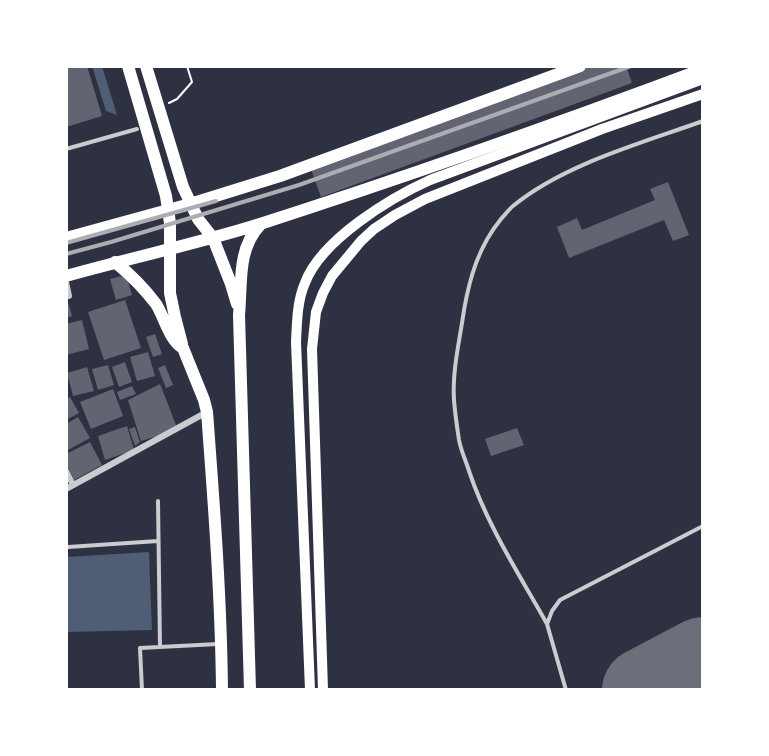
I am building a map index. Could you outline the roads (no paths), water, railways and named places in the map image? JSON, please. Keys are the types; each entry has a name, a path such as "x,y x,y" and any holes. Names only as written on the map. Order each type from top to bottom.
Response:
{"main road":[{"path":"128,66 162,180 168,211 170,293 175,317 183,348 207,412 214,494 222,644 222,690"},
{"path":"146,66 183,187 198,219 213,238 231,284 239,315"},
{"path":"66,238 168,211 280,176 580,66"},
{"path":"66,276 213,238 391,182 703,69"},
{"path":"310,690 296,342 298,313 308,275 337,240 381,207 413,188 703,79"},
{"path":"323,690 312,350 316,312 332,276 361,241 374,230 395,215 425,199 602,129 703,94"},
{"path":"250,690 239,315 241,269 246,246 252,233 261,224"},
{"path":"319,261 332,276"},
{"path":"115,262 143,287 158,306 176,344 183,348"}],"street":[{"path":"66,282 69,296"},
{"path":"66,471 69,487 207,412"}],"lane":[{"path":"566,690 547,624 492,526 459,442 454,399 454,374 468,286 484,244 512,206 555,179 583,166 703,121"},
{"path":"66,149 137,129"},
{"path":"158,501 160,647"},
{"path":"547,624 560,600 703,526"},
{"path":"68,547 158,541"},
{"path":"142,690 140,648 222,644"}],"water":[{"path":"92,66 102,66 117,115 106,111"},
{"path":"149,552 152,630 66,632 66,557"}],"railway":[{"path":"66,254 299,185 631,66"},
{"path":"66,243 216,201"}]}
